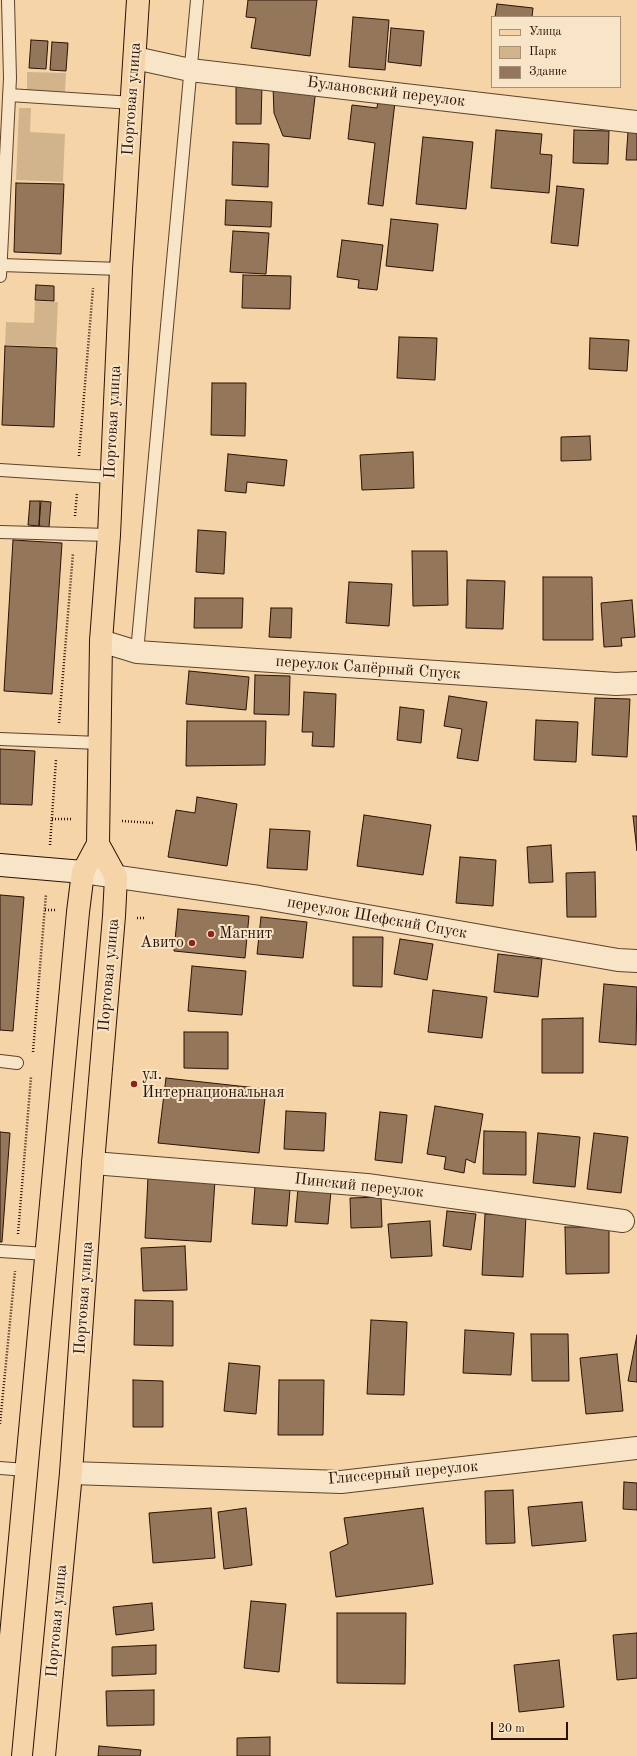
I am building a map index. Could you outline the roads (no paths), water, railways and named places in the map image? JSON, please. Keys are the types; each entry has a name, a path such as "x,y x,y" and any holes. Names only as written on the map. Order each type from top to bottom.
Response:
{"main road":[{"name":"Портовая улица","path":"0,1755 83,872 98,844 101,641 109,535 110,477 121,269 133,103 138,0"},
{"name":"Портовая улица","path":"44,1756 71,1473 93,1163 116,877 98,844"}],"street":[{"name":"Булановский переулок","path":"135,58 190,70 637,122"},
{"name":"переулок Сапёрный Спуск","path":"101,641 137,652 616,684 637,683"},
{"name":"переулок Шефский Спуск","path":"0,865 83,872 259,897 618,960 637,961"},
{"name":"Пинский переулок","path":"93,1163 367,1185 623,1221"},
{"name":"Глиссерный переулок","path":"71,1473 341,1482 637,1448"}],"lane":[{"path":"0,276 9,95 5,78 8,0"},
{"path":"137,652 197,0"},
{"path":"9,95 133,103"},
{"path":"0,260 121,269"},
{"path":"0,470 110,477"},
{"path":"0,532 109,535"},
{"path":"0,739 99,743"},
{"path":"0,1061 17,1063"},
{"path":"0,1251 46,1254"},
{"path":"0,1468 26,1470"}],"place":[{"name":"Магнит","path":"211,934"},
{"name":"Авито","path":"192,943"},
{"name":"ул. Интернациональная","path":"134,1084"}]}
